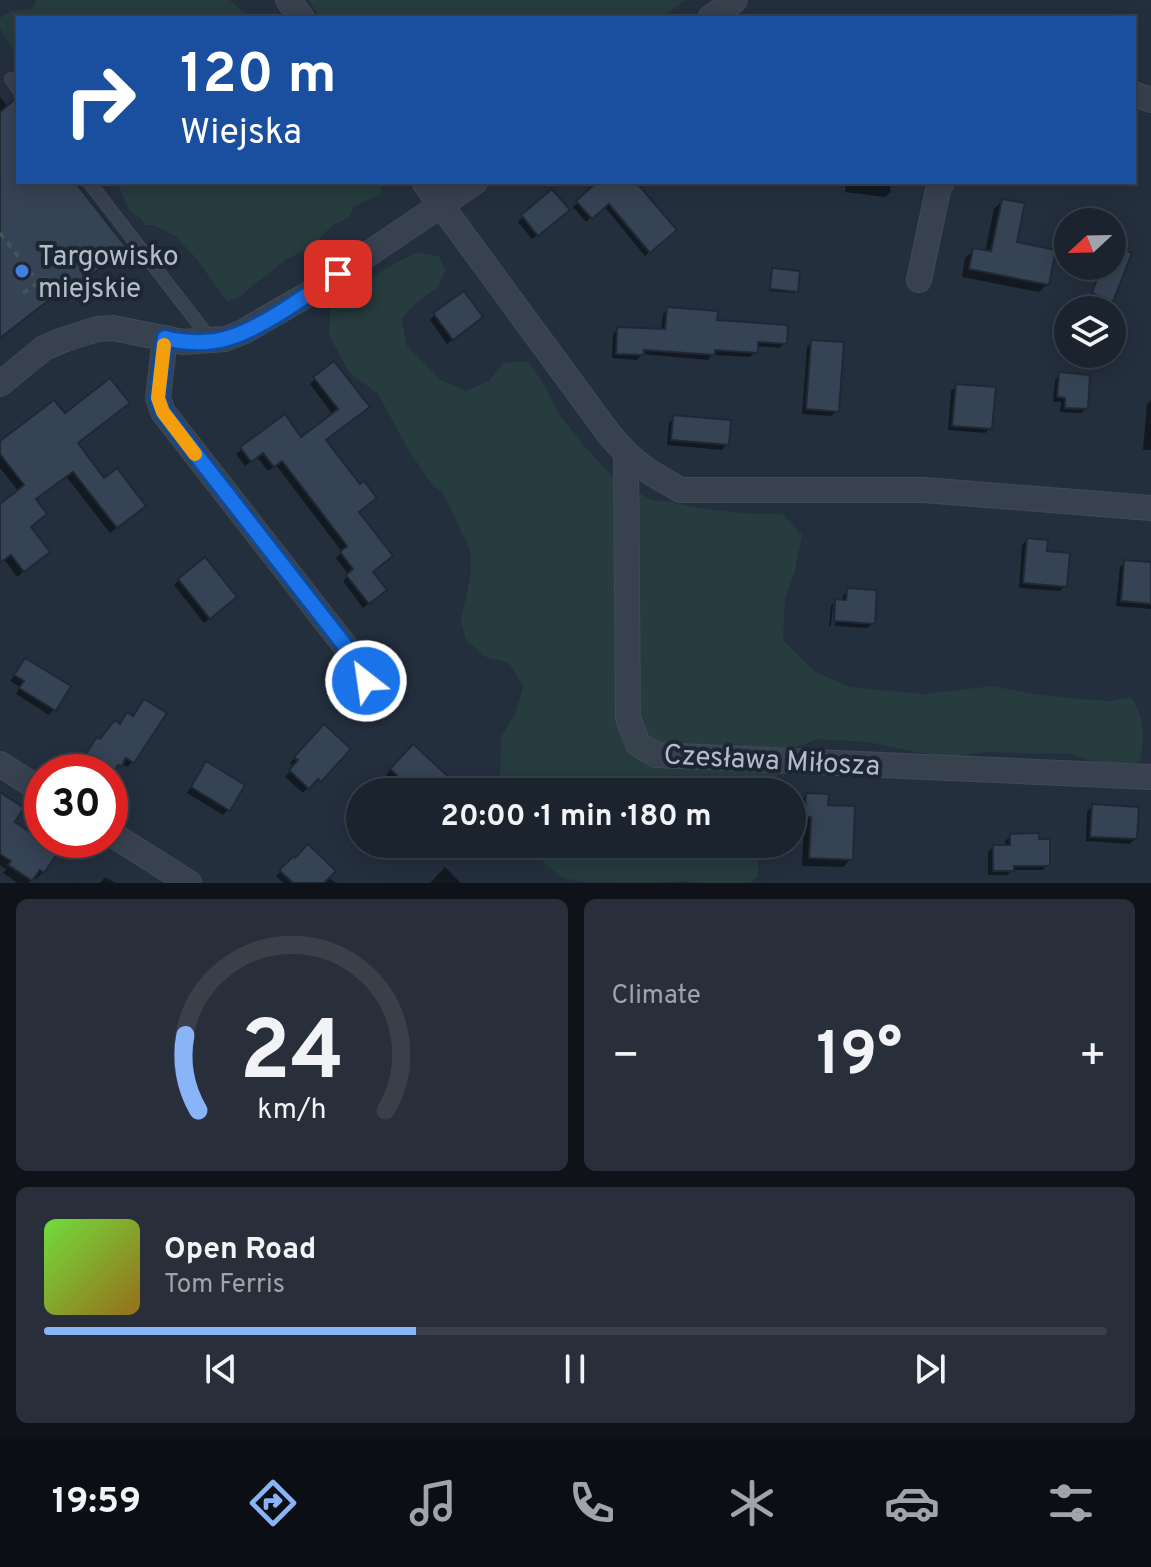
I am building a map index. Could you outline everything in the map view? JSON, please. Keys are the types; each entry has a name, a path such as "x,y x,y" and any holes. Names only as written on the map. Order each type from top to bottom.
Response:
{"street":[{"path":"288,0 300,16"},
{"path":"713,16 735,0"},
{"path":"426,184 596,418 626,454 650,474 681,490 924,490 1151,508"},
{"path":"0,384 44,348 97,329 113,328 183,342 225,339 243,332 312,292 472,184"},
{"path":"919,280 941,184"},
{"path":"165,338 158,398 163,412 367,674 366,681 383,703"},
{"name":"Czesława Miłosza","path":"626,454 628,718 638,744 656,755 1151,777"},
{"path":"0,764 24,779"},
{"path":"128,844 189,883"}],"lane":[{"path":"91,184 211,340"}],"path":[{"path":"0,233 10,240 38,282"},
{"path":"23,293 44,278"}],"green space":[{"path":"36,0 229,0 249,16 16,16 16,56 0,28 0,18 12,11 32,9"},
{"path":"309,0 685,0 665,16 321,16"},
{"path":"117,184 380,184 382,194 354,206 349,217 331,226 315,245 285,260 238,298 227,301 195,257 175,236 153,225 145,225 130,211"},
{"path":"416,253 439,256 445,270 438,287 401,319 407,346 441,380 466,391 489,381 503,363 527,361 542,381 560,416 587,449 613,477 651,500 703,509 782,514 802,535 795,571 785,598 783,640 814,671 849,687 924,694 992,686 1079,699 1112,701 1131,697 1143,728 1140,761 1115,768 1071,754 984,752 949,757 868,742 818,739 788,750 776,778 500,778 501,737 516,712 523,686 509,663 486,657 466,640 461,620 471,575 470,550 444,495 431,483 409,451 378,394 349,372 329,335 330,309 392,265"},
{"path":"540,858 758,858 758,876 750,883 584,882 563,878"}],"building":[{"path":"16,98 16,184 77,184 127,248 60,298 57,294 0,338 0,112"},
{"path":"595,184 638,184 677,230 650,253 609,204 592,219 576,201"},
{"path":"552,189 570,210 538,236 521,215"},
{"path":"1002,199 1025,203 1017,242 1054,250 1049,285 969,269 973,248 991,251"},
{"path":"1126,251 1132,253 1126,268"},
{"path":"772,268 800,271 798,292 770,289"},
{"path":"1097,280 1122,280 1115,296 1092,293"},
{"path":"464,291 483,317 453,340 433,313"},
{"path":"667,307 718,311 717,320 788,325 787,344 758,342 758,353 715,350 715,355 644,350 644,355 616,354 617,327 665,329"},
{"path":"811,340 844,342 839,412 806,409"},
{"path":"334,361 370,407 326,440 360,484 364,481 377,498 359,512 393,556 373,572 387,590 369,604 346,575 353,569 340,552 347,546 282,461 274,467 263,453 251,462 240,447 285,414 301,437 338,409 313,377"},
{"path":"1059,372 1090,375 1088,409 1065,408 1065,398 1057,397"},
{"path":"110,378 130,403 78,443 104,478 117,468 146,506 117,528 73,472 36,499 47,514 31,527 50,552 24,572 11,555 0,563 0,504 24,485 0,454 0,441 54,400 65,413"},
{"path":"956,384 996,387 992,429 952,426"},
{"path":"673,415 731,420 729,445 671,440"},
{"path":"1027,538 1048,540 1047,551 1070,553 1067,587 1023,583"},
{"path":"205,557 237,597 210,619 178,579"},
{"path":"1124,560 1151,562 1151,604 1121,601"},
{"path":"847,588 877,590 875,624 834,621 835,599 846,600"},
{"path":"25,658 71,686 56,711 19,688 24,681 14,675"},
{"path":"144,699 167,713 134,763 128,759 128,754 86,754 97,737 100,739 115,720 120,724 127,712 133,716"},
{"path":"324,724 351,749 321,782 318,779 309,789 289,770 298,760 294,757"},
{"path":"413,744 450,778 400,778 390,769"},
{"path":"206,761 245,785 230,811 191,787"},
{"path":"0,792 24,808 15,822 24,828 24,858 54,858 44,873 40,870 32,881 8,865 11,861 0,854"},
{"path":"806,793 829,794 828,805 855,806 853,860 809,858 811,817 806,817"},
{"path":"1092,804 1139,807 1137,839 1090,837"},
{"path":"1039,833 1039,839 1050,839 1050,866 1014,866 1014,871 993,871 993,845 1010,845 1010,834"},
{"path":"308,844 336,871 324,883 293,883 279,870"}],"slow traffic":[{"path":"164,345 158,398 163,412 195,454"}],"place":[{"name":"Targowisko miejskie","path":"22,271"}],"route":[{"path":"338,274 260,323 225,339 183,342 165,338 158,398 163,412 367,674 366,681"}]}
